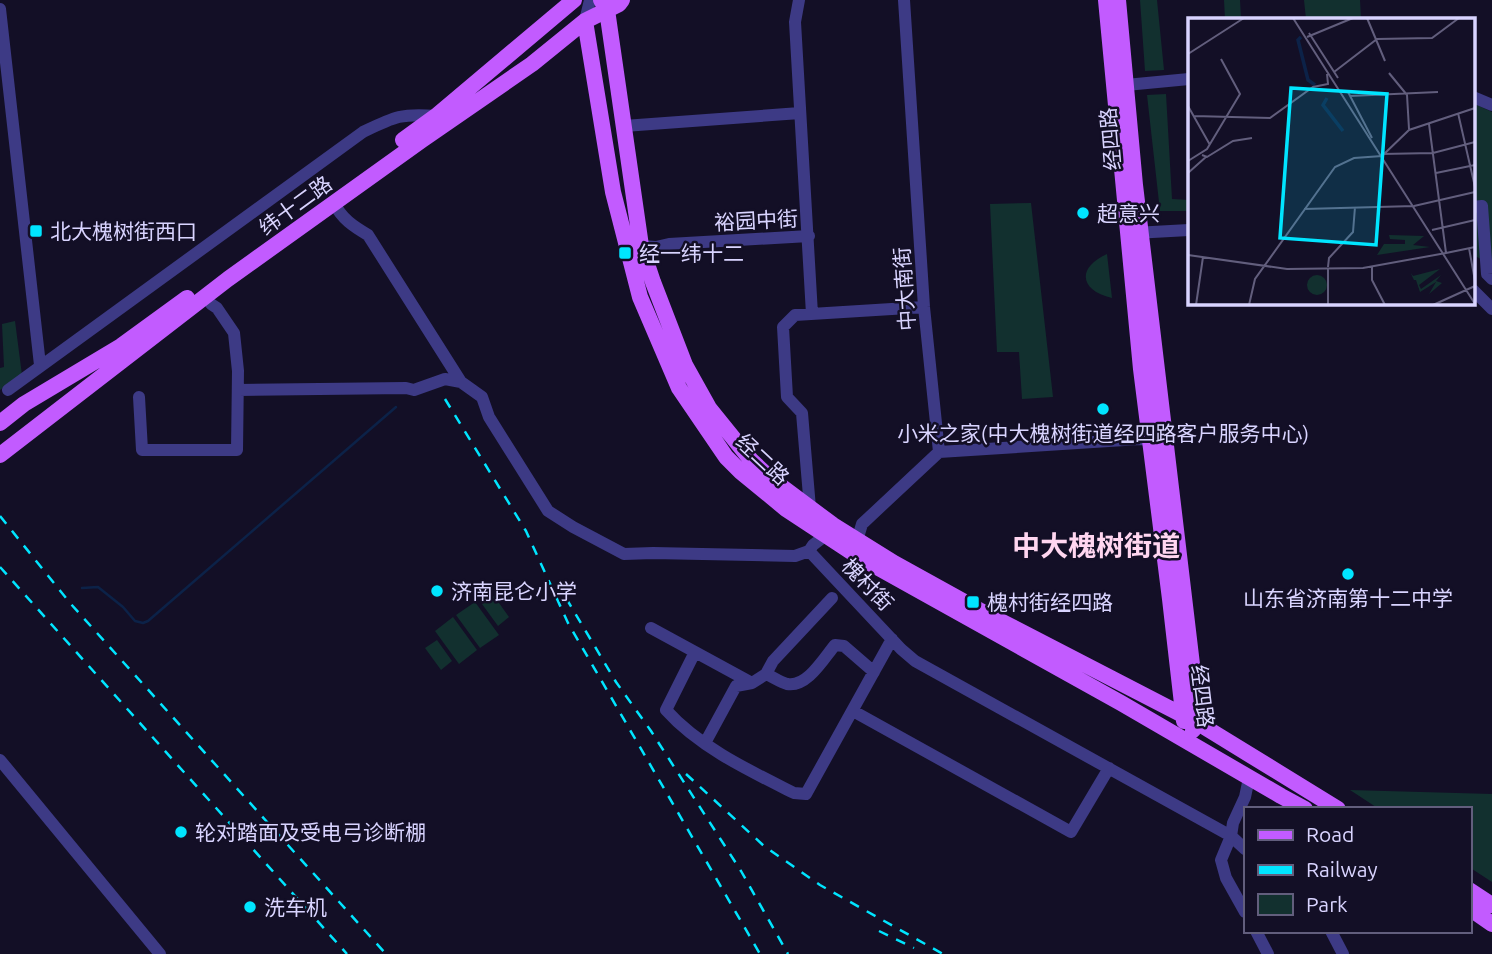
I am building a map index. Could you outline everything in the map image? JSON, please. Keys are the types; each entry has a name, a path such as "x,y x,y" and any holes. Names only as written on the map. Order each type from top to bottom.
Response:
{"main road":[{"name":"纬十二路","path":"0,455 229,279 532,64 606,3 622,0"},
{"name":"经四路","path":"1106,0 1198,723 1186,740"},
{"name":"经四路","path":"1118,0 1149,440 1186,740"},
{"path":"570,1 585,21"},
{"name":"纬十二路","path":"0,423 24,404 121,346 436,116 570,1"},
{"name":"经二路","path":"606,3 641,246 685,365 709,408 751,460 810,508 894,563 1198,723"},
{"name":"经二路","path":"585,21 613,192 640,298 679,388 726,457 786,509 859,557 1186,740"},
{"path":"1198,723 1335,807"},
{"path":"1186,740 1301,807"},
{"path":"1471,891 1492,905"},
{"path":"1471,909 1492,924"}],"street":[{"name":"经二路","path":"585,21 590,0"},
{"path":"799,0 795,22 808,236"},
{"name":"中大南街","path":"904,0 924,307 939,452"},
{"path":"0,9 40,365"},
{"path":"1126,85 1188,79"},
{"path":"1474,97 1492,105"},
{"path":"624,126 800,113"},
{"path":"8,390 363,132 398,116 436,116"},
{"path":"334,203 348,223 368,234 461,382 482,397 489,417 548,511 624,554 795,556 809,551 826,535"},
{"path":"1474,207 1482,206 1487,274 1492,279"},
{"path":"1134,233 1188,230"},
{"name":"裕园中街","path":"641,246 808,236 812,314"},
{"path":"1474,291 1492,309"},
{"path":"139,397 142,450 237,450 238,371 233,333 217,308 211,304"},
{"path":"810,508 802,412 787,397 783,327 795,315 924,307"},
{"path":"238,390 414,390 444,380 461,382"},
{"path":"853,538 859,534 862,524 939,452 1149,440"},
{"name":"槐村街","path":"809,551 915,661 1231,836 1244,848"},
{"path":"705,743 736,686 752,683 766,674 773,661 832,598"},
{"path":"651,628 752,683"},
{"path":"695,652 666,710 679,724 705,743 753,772 794,793 806,794 892,639"},
{"path":"766,674 786,684 806,680 835,645 844,646 874,672"},
{"path":"853,711 1071,832 1109,768"},
{"path":"0,760 160,954"},
{"path":"1244,910 1226,878 1221,860 1245,797 1249,778"},
{"path":"1257,933 1268,954"},
{"path":"1332,933 1343,954"}],"green space":[{"path":"1140,0 1157,0 1164,70 1145,71"},
{"path":"1224,0 1240,0 1241,18 1225,18"},
{"path":"1304,0 1360,0 1361,18 1306,18"},
{"path":"1166,94 1172,199 1188,200 1188,211 1160,211 1147,95"},
{"path":"1474,103 1492,112 1492,268 1474,256"},
{"path":"1031,203 1053,397 1022,399 1019,352 997,352 990,204"},
{"path":"1107,254 1112,298 1093,290 1086,279 1090,266"},
{"path":"15,321 22,375 0,390 0,368 4,367 2,324"},
{"path":"494,596 509,617 498,626 482,604"},
{"path":"475,602 499,635 480,648 456,615"},
{"path":"453,617 477,650 459,664 435,631"},
{"path":"437,640 452,661 441,670 425,648"},
{"path":"1350,790 1492,794 1492,882 1471,868 1471,807 1376,807"}],"waterway":[{"path":"82,588 98,587 123,607 135,621 148,621 396,407"}],"railway":[{"path":"445,399 526,531 568,623 760,954"},
{"path":"0,516 70,603 386,954"},
{"path":"0,567 347,954"},
{"path":"566,598 616,682 651,731 741,871 788,954"},
{"path":"686,774 764,846 820,885 943,954"},
{"path":"879,931 914,948"}],"place":[{"name":"超意兴","path":"1083,213"},
{"name":"北大槐树街西口","path":"36,231"},
{"name":"经一纬十二","path":"625,253"},
{"name":"小米之家(中大槐树街道经四路客户服务中心)","path":"1103,409"},
{"name":"山东省济南第十二中学","path":"1348,574"},
{"name":"济南昆仑小学","path":"437,591"},
{"name":"槐村街经四路","path":"973,602"},
{"name":"轮对踏面及受电弓诊断棚","path":"181,832"},
{"name":"洗车机","path":"250,907"}],"district":[{"name":"中大槐树街道","path":"1096,545"}]}
